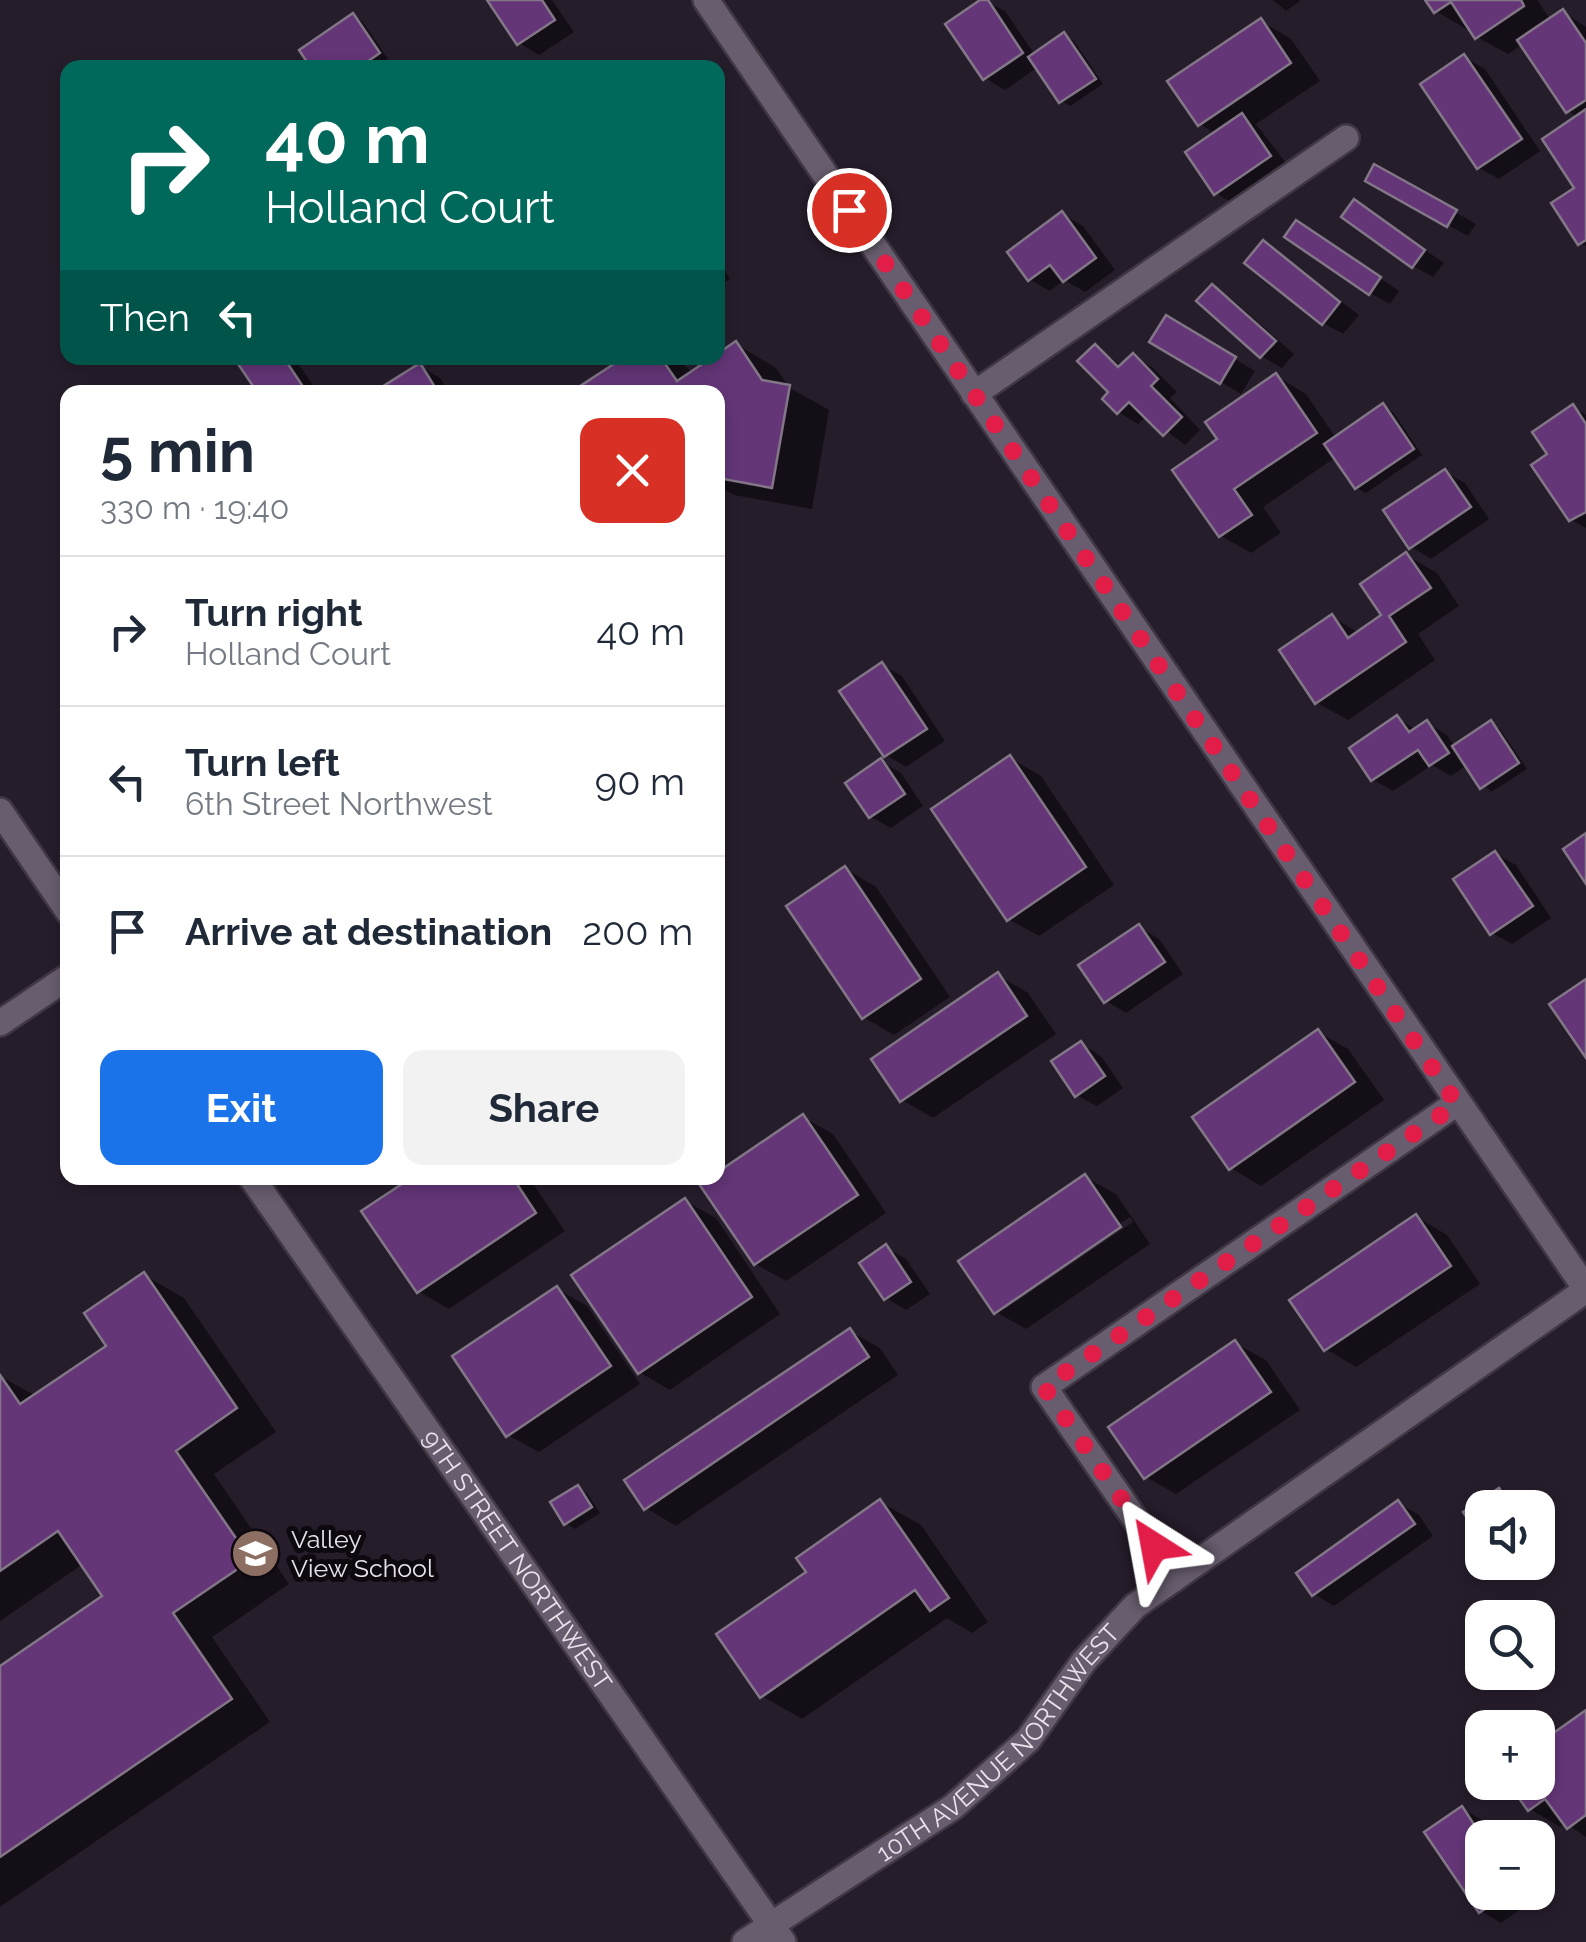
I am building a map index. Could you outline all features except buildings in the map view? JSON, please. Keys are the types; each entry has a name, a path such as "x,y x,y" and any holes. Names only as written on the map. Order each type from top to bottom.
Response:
{"street":[{"path":"706,0 1586,1289"},
{"path":"974,394 1346,138"},
{"path":"0,811 60,899"},
{"path":"0,1023 60,982"},
{"path":"1175,1577 1044,1387 1457,1104"},
{"name":"9TH STREET NORTHWEST","path":"257,1185 778,1935"},
{"name":"10TH AVENUE NORTHWEST","path":"745,1942 778,1935 952,1806 1028,1740 1084,1661 1135,1606 1586,1289"}],"place":[{"name":"Valley View School","path":"256,1553"}],"route":[{"path":"849,210 1457,1104 1044,1387 1154,1546"}]}
